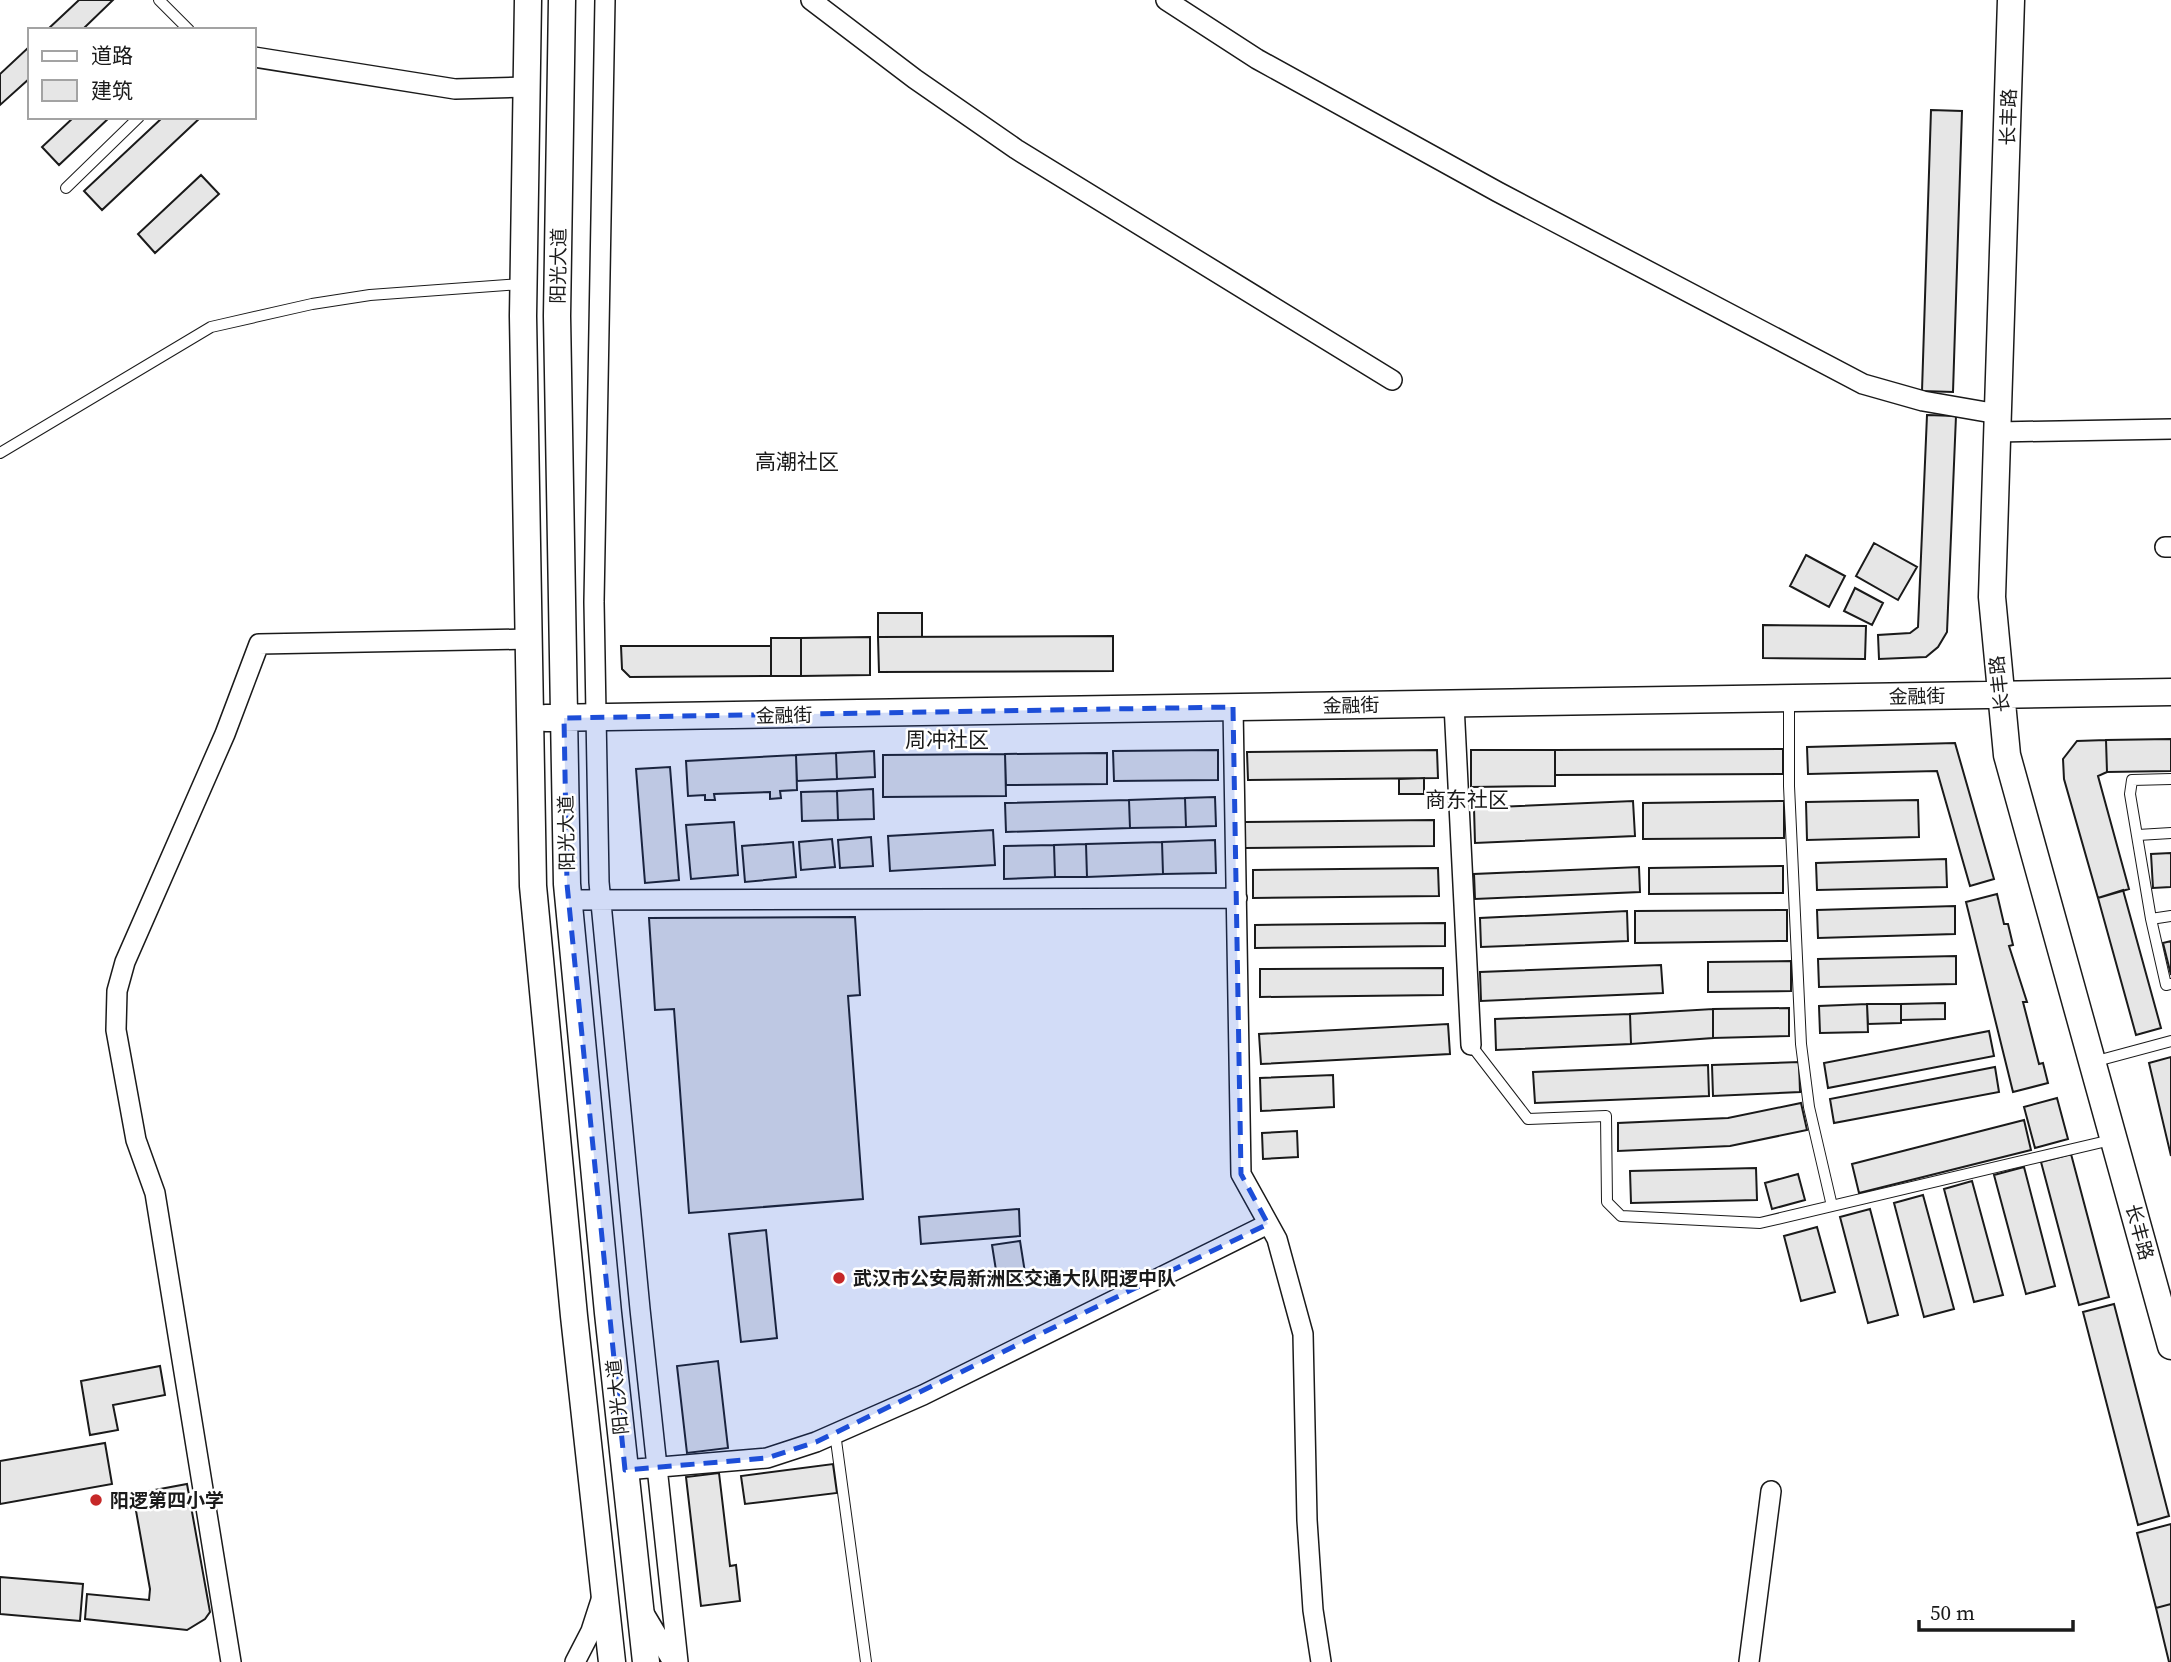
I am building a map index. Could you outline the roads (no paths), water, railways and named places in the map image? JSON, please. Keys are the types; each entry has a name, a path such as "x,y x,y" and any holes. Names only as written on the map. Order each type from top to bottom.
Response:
{"main road":[{"name":"阳光大道","path":"528,0 523,284 533,886 612,1662"},
{"name":"阳光大道","path":"562,0 557,316 568,900 646,1662"},
{"name":"长丰路","path":"2011,0 1992,597 2007,755 2171,1343"},
{"name":"金融街","path":"530,719 2171,692"}],"street":[{"path":"605,0 594,602 601,900 678,1662"},
{"path":"811,0 915,79 1017,149 1392,380"},
{"path":"1166,0 1257,59 1497,192 1863,384 1998,423 2171,429"},
{"path":"256,57 455,89 527,87"},
{"path":"231,1662 155,1193 136,1140 116,1030 120,976 225,734 259,644 529,639"},
{"path":"1454,704 1471,1045"},
{"path":"1233,707 1241,1174 1277,1239 1304,1334 1307,1520 1313,1611 1321,1662"},
{"path":"568,900 1237,898"},
{"path":"625,1470 767,1458 835,1433 923,1395 1268,1224"},
{"path":"1749,1662 1771,1491"},
{"path":"575,1662 591,1632 604,1590"},
{"path":"639,1604 673,1662"}],"lane":[{"path":"159,0 187,28"},
{"path":"66,188 137,119"},
{"path":"0,453 211,327 274,311 358,297 523,284"},
{"path":"1789,698 1789,786 1801,1044 1809,1107 1832,1206"},
{"path":"2171,779 2132,780 2130,794 2151,919 2166,985 2171,984"},
{"path":"2138,835 2171,833"},
{"path":"2151,919 2171,916"},
{"path":"2092,1063 2171,1041"},
{"path":"1471,1045 1528,1119 1606,1116 1607,1202 1621,1216 1760,1223 2114,1139"},
{"path":"835,1433 866,1662"}],"place":[{"name":"武汉市公安局新洲区交通大队阳逻中队","path":"839,1278"},
{"name":"阳逻第四小学","path":"96,1500"}],"district":[{"name":"高潮社区","path":"797,462"},
{"name":"周冲社区","path":"947,740"},
{"name":"商东社区","path":"1467,800"}]}
